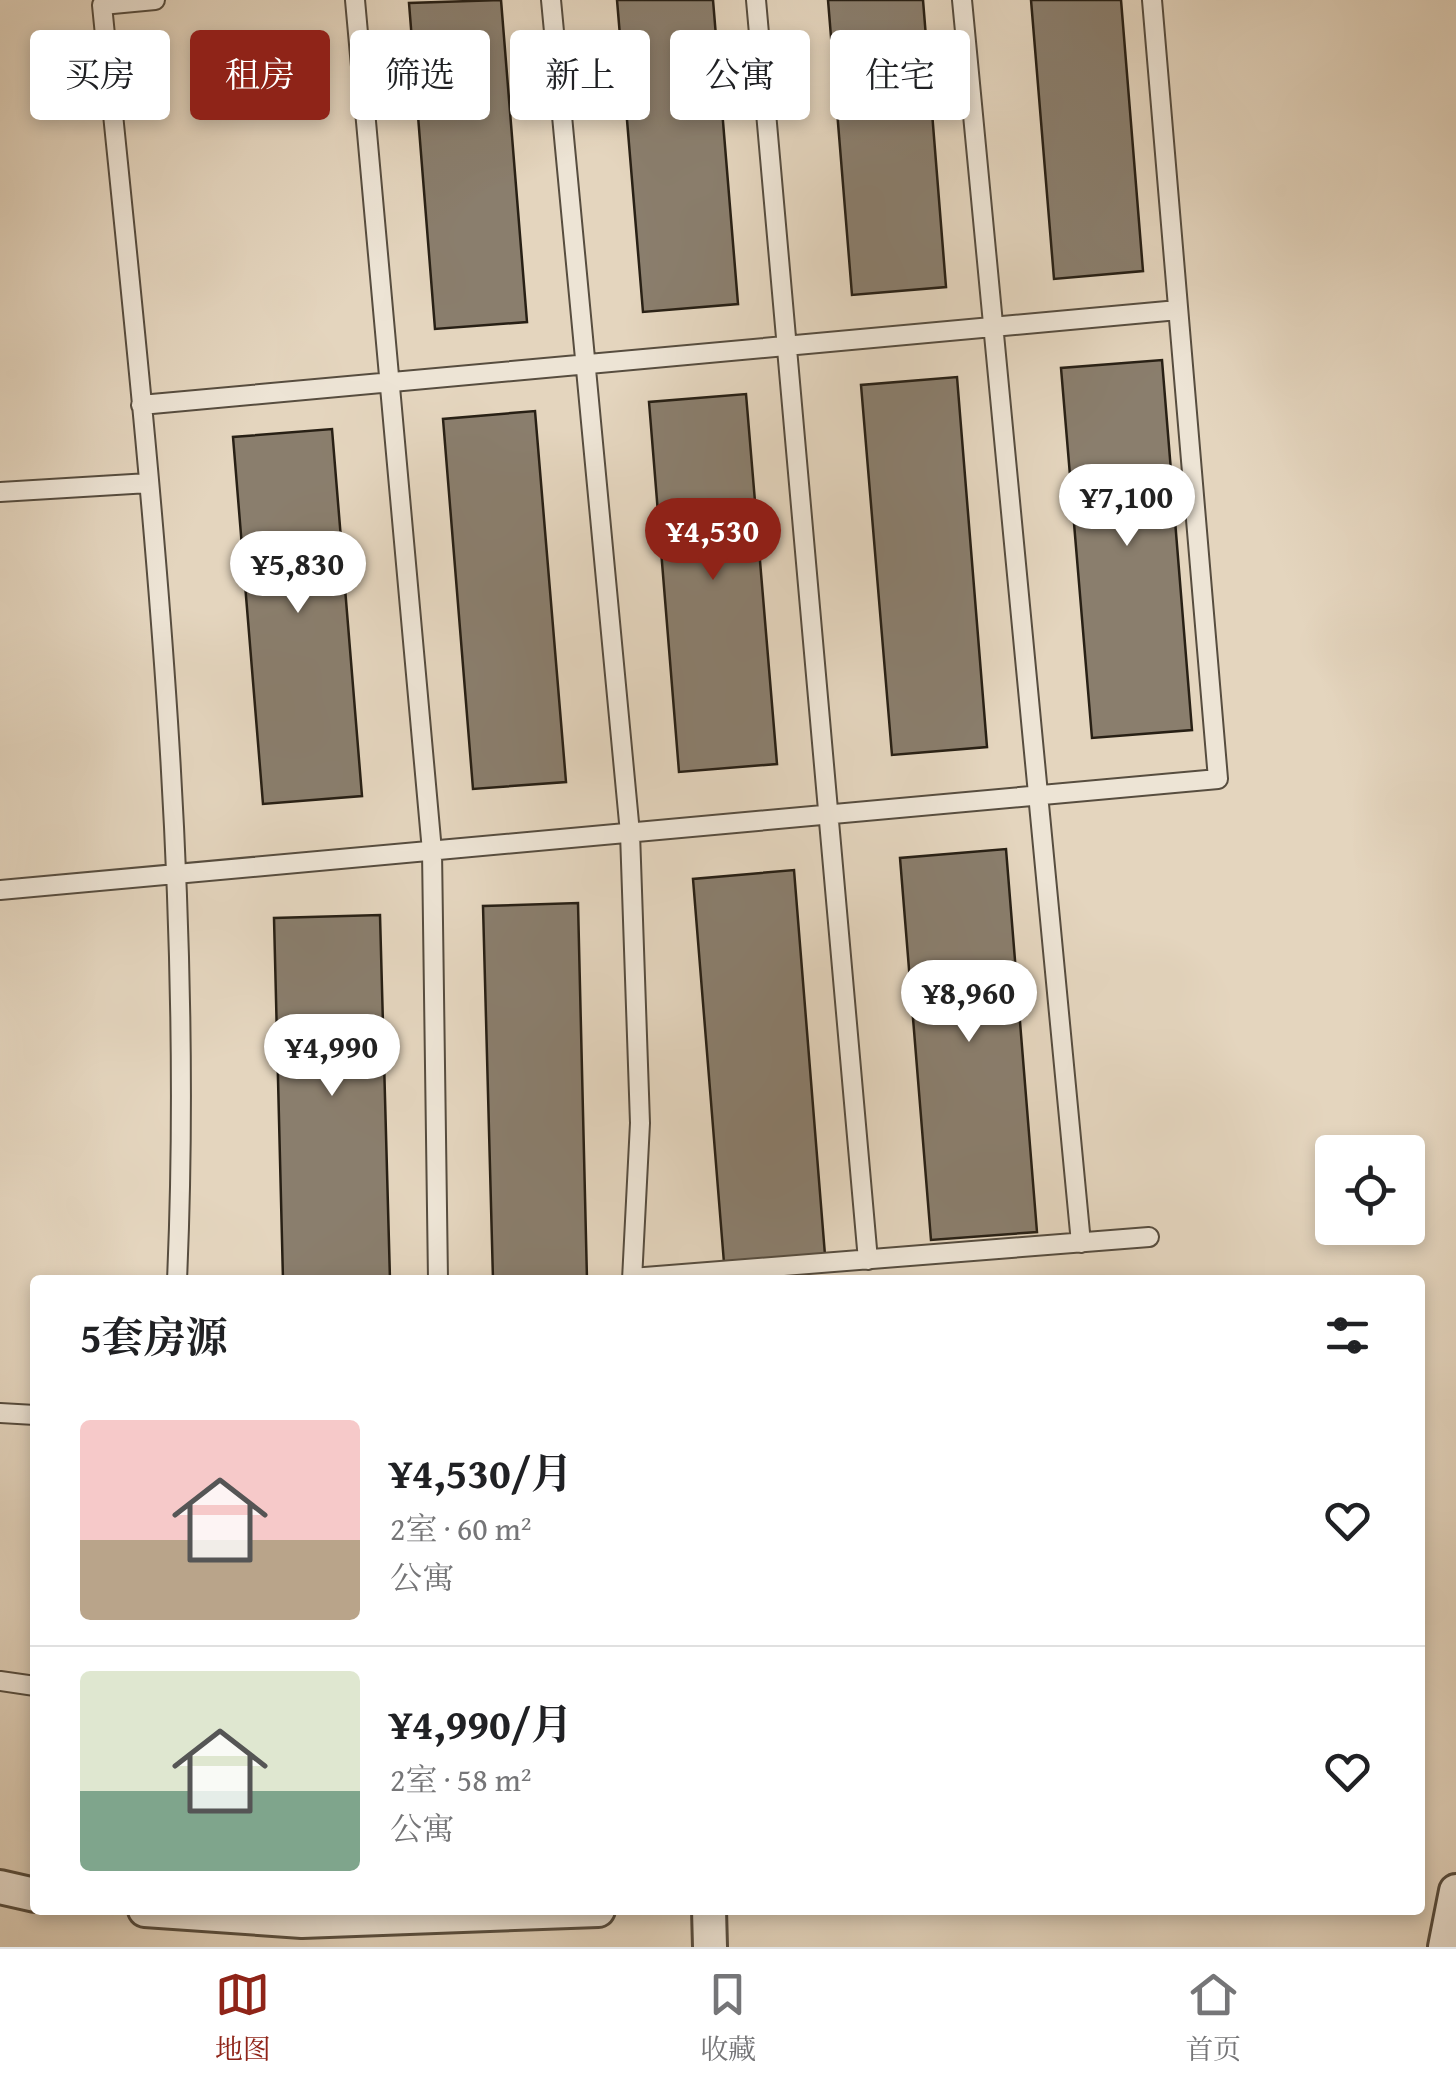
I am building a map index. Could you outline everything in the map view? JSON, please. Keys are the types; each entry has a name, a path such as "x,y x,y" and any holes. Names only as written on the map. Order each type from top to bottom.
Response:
{"street":[{"path":"0,1888 30,1893"},
{"path":"1445,1947 1456,1891"},
{"path":"178,1915 302,1934 536,1915"},
{"path":"709,1915 710,1947"}],"lane":[{"path":"155,0 102,5 169,689 184,1116 177,1275"},
{"path":"355,0 432,851 438,1275"},
{"path":"551,0 630,833 640,1122 632,1275"},
{"path":"756,0 868,1260"},
{"path":"962,0 1081,1243"},
{"path":"0,890 1218,779 1152,0"},
{"path":"141,404 1178,310"},
{"path":"0,492 149,483"},
{"path":"682,1275 1149,1237"},
{"path":"0,1413 30,1415"},
{"path":"0,1681 30,1685"}],"building":[{"path":"501,0 527,322 435,329 418,120 490,120 490,30 411,30 409,3"},
{"path":"617,0 713,0 715,30 670,30 670,120 723,120 738,304 643,312 627,120 650,120 650,30 620,30"},
{"path":"828,0 923,0 925,30 830,30"},
{"path":"1031,0 1121,0 1143,271 1054,279"},
{"path":"838,120 933,120 946,287 852,295"},
{"path":"1162,360 1192,730 1092,738 1061,368"},
{"path":"957,377 987,747 892,755 861,385"},
{"path":"746,394 777,764 679,772 649,402"},
{"path":"535,411 566,782 473,789 443,419"},
{"path":"332,429 362,796 263,804 233,437"},
{"path":"1006,849 1037,1232 931,1240 900,858"},
{"path":"794,870 825,1255 724,1263 693,879"},
{"path":"578,903 587,1275 493,1275 483,906"},
{"path":"380,915 390,1275 283,1275 274,918"}]}
